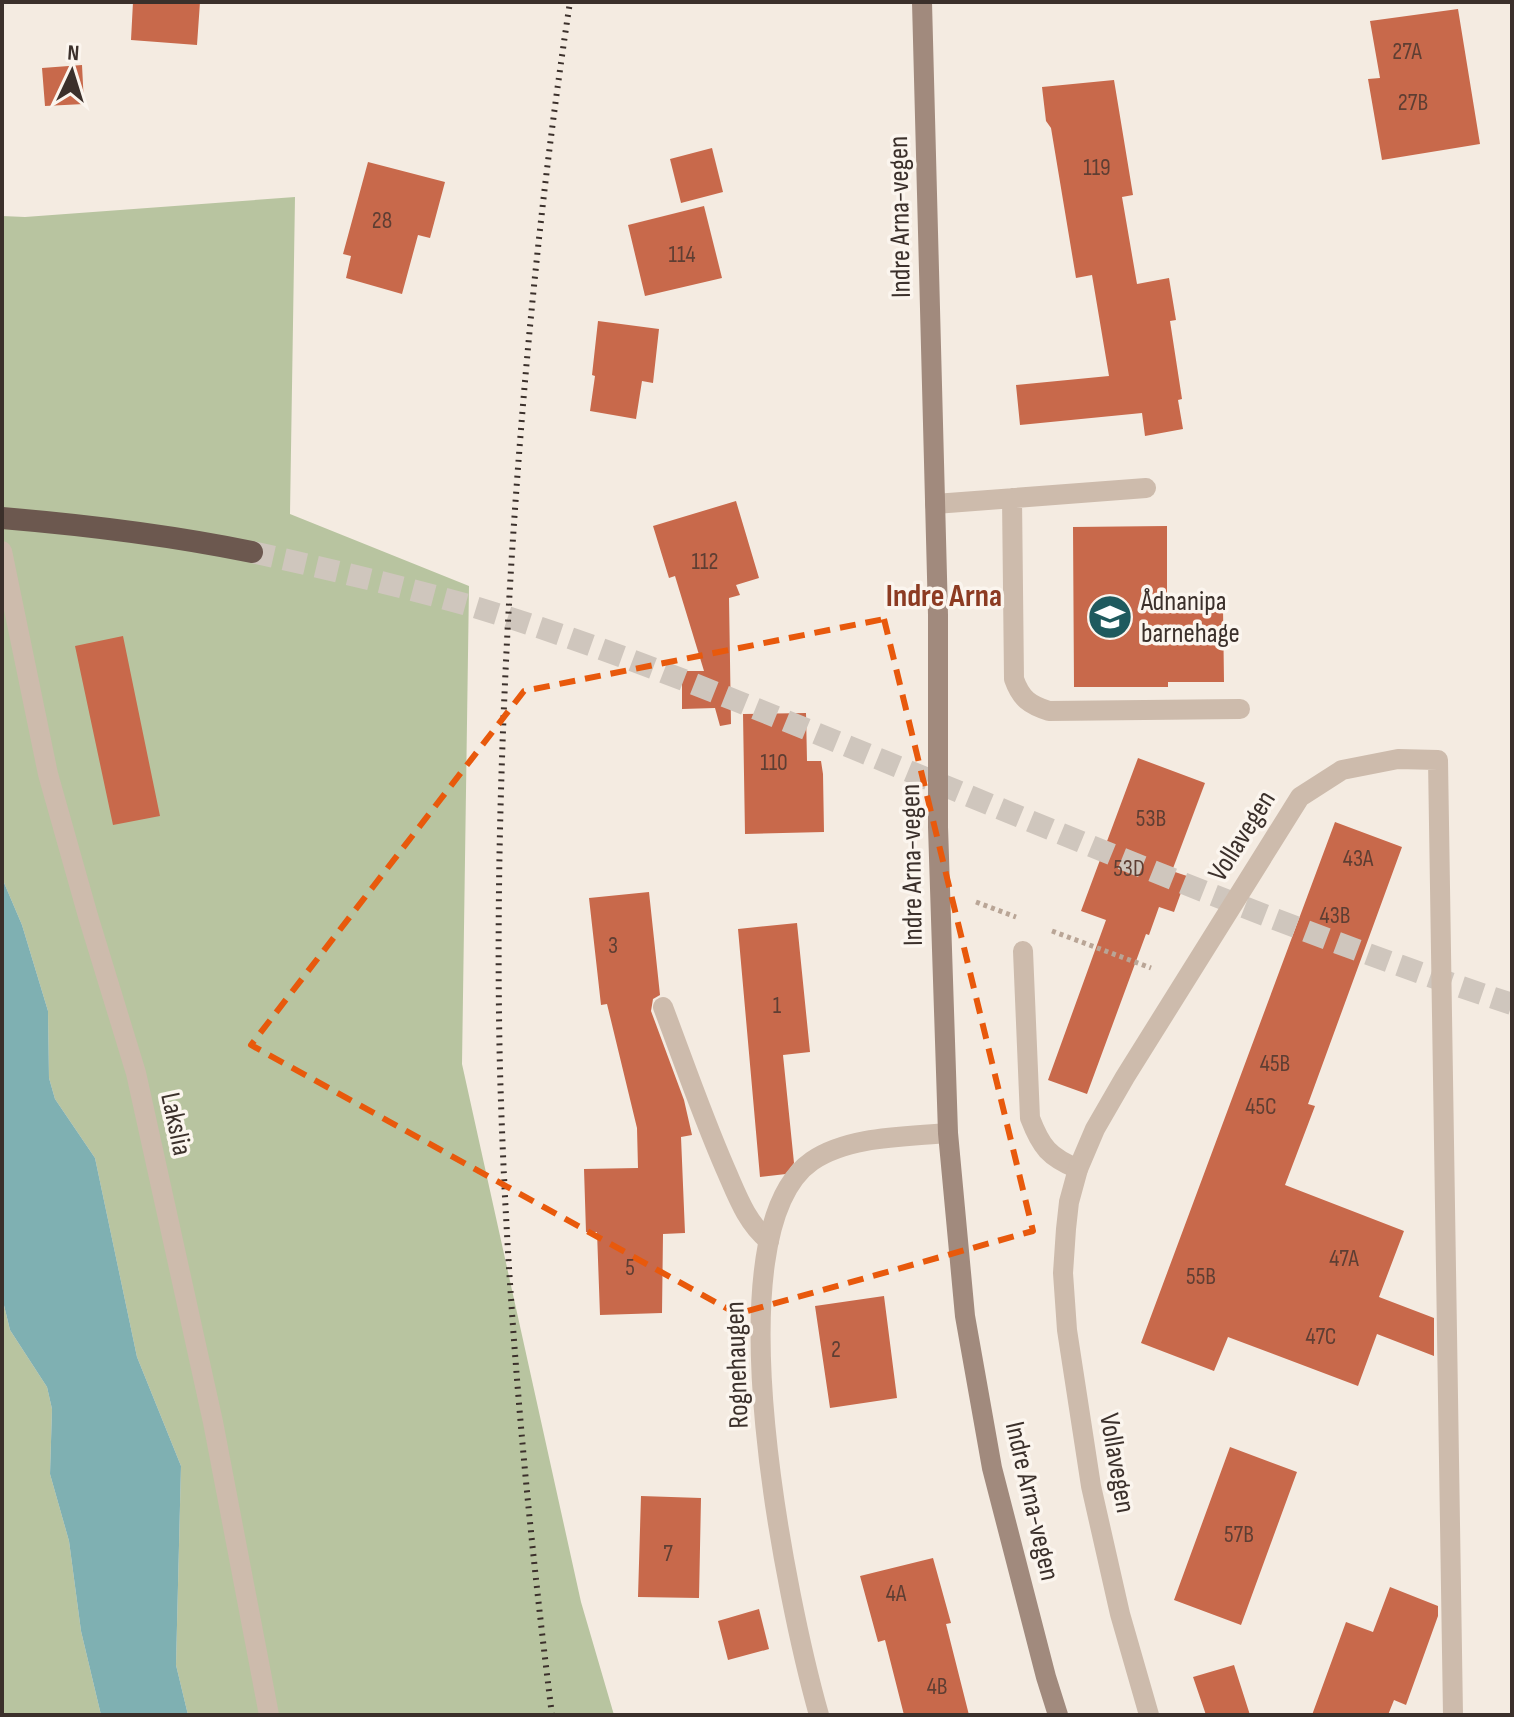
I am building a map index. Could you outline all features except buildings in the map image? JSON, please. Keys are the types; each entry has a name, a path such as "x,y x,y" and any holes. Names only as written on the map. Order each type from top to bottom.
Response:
{"highway":[{"path":"2,518 90,525 252,552"}],"main road":[{"name":"Indre Arna-vegen","path":"922,2 935,504 938,827 948,1133 965,1316 992,1468 1058,1715"}],"street":[{"path":"935,504 1146,488"},
{"path":"1012,498 1014,679 1020,695 1031,705 1049,711 1240,709"},
{"name":"Lakslia","path":"2,551 48,774 136,1073 213,1422 269,1715"},
{"name":"Vollavegen","path":"1149,1715 1120,1614 1091,1486 1067,1330 1063,1273 1069,1202 1078,1169 1095,1129 1184,980 1300,797 1342,770 1398,759 1438,760 1453,1715"},
{"path":"1023,951 1030,1118 1038,1140 1047,1151 1059,1161 1078,1169"},
{"path":"663,1007 715,1144 747,1217 769,1241"},
{"name":"Rognehaugen","path":"819,1715 787,1577 769,1462 762,1345 763,1285 769,1241 784,1196 811,1162 833,1151 870,1141 948,1133"}],"path":[{"path":"976,887 977,917"},
{"path":"976,902 1021,919"},
{"path":"1050,930 1184,980"}],"highlighted area":[{"path":"884,619 1033,1231 737,1314 251,1045 524,691"}],"green space":[{"path":"295,197 290,514 469,586 462,1064 581,1602 614,1715 188,1715 176,1665 181,1466 137,1357 95,1158 55,1099 49,1078 48,1011 22,925 2,878 2,216 25,217"},
{"path":"2,1297 10,1330 47,1387 52,1409 50,1474 69,1541 81,1631 101,1715 2,1715"}],"water":[{"path":"2,878 22,925 48,1011 49,1078 55,1099 95,1158 137,1357 181,1466 176,1665 188,1715 101,1715 81,1631 69,1541 50,1474 52,1409 47,1387 10,1330 2,1297"}],"tunnel":[{"path":"252,552 468,605 574,639 730,698 1274,919 1512,1004"}],"railway":[{"path":"552,1715 525,1474 512,1312 500,1070 499,882 507,632 521,427 542,214 570,2"}],"place":[{"name":"Ådnanipa barnehage","path":"1110,617"}],"district":[{"name":"Indre Arna","path":"944,596"}]}
